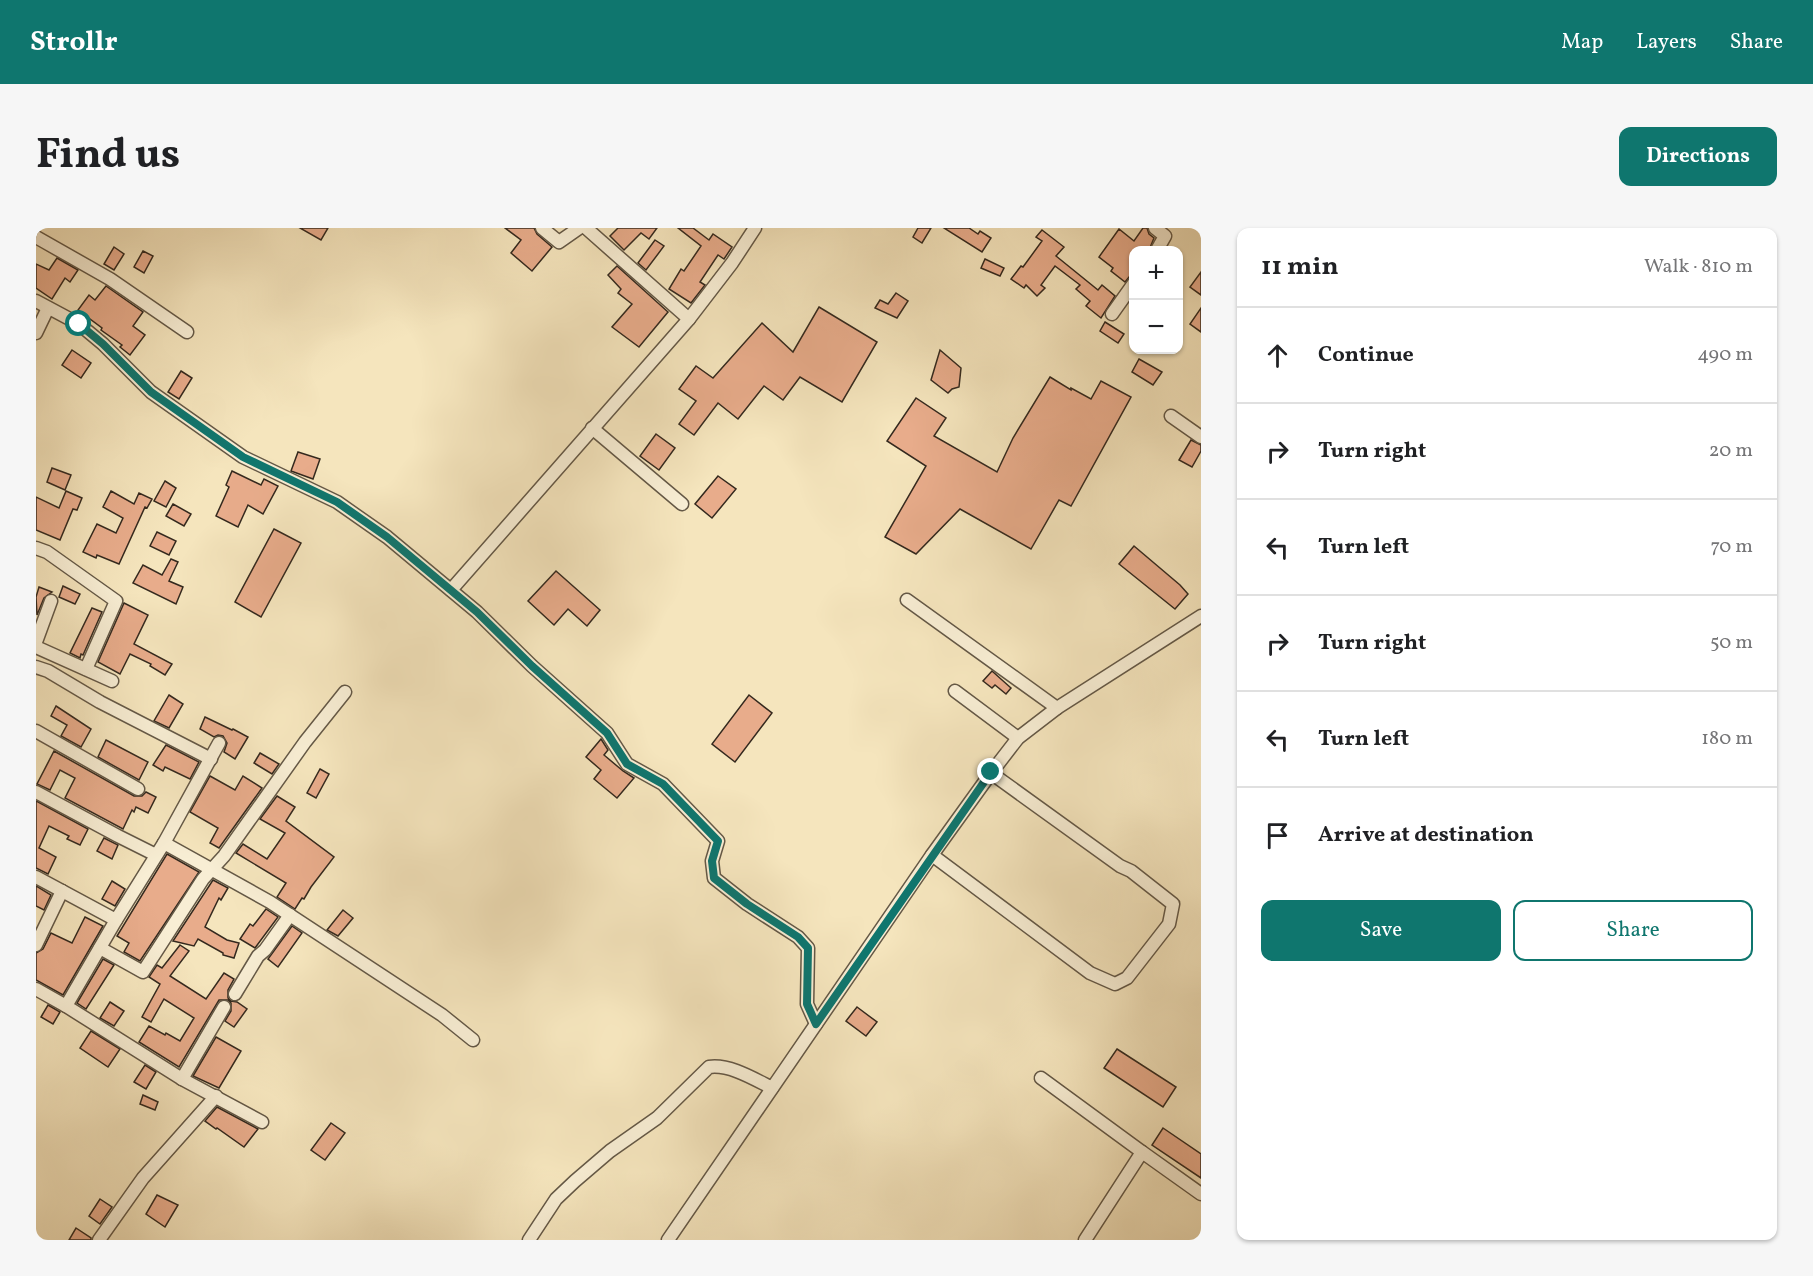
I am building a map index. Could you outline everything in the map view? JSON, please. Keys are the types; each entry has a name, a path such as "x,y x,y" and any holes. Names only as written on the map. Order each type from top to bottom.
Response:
{"street":[{"path":"44,228 36,236 110,279 187,332"},
{"path":"542,228 559,242 579,228"},
{"path":"451,590 689,319 732,263 755,228"},
{"path":"1155,228 1165,236 1159,246"},
{"path":"594,231 689,319"},
{"path":"1112,314 1129,290"},
{"path":"36,301 79,324 103,344 151,392 243,457 337,502 387,537 477,612 532,666 607,733 627,764 663,784 718,841 712,861 714,878 747,904 798,937 808,948 807,1004 816,1024"},
{"path":"36,333 48,308"},
{"path":"1171,416 1201,437"},
{"path":"592,428 682,504"},
{"path":"36,548 47,552 116,601 86,669"},
{"path":"907,600 1057,708"},
{"path":"36,642 51,601"},
{"path":"668,1240 932,855 1018,738 1057,708 1201,616"},
{"path":"36,647 112,681"},
{"path":"36,667 48,671 100,702 211,759"},
{"path":"955,691 1018,738"},
{"path":"100,948 143,972 203,879 224,856 305,742 345,692"},
{"path":"36,731 138,789"},
{"path":"66,1006 164,843 219,744"},
{"path":"932,855 1090,973 1115,984 1127,978 1169,924 1173,904 1131,871 1120,866 991,772"},
{"path":"36,792 156,855"},
{"path":"164,843 270,902 442,1015 473,1040"},
{"path":"36,877 116,920"},
{"path":"36,945 62,891"},
{"path":"236,994 258,956 265,950 290,915"},
{"path":"36,990 66,1006 182,1080 262,1122"},
{"path":"182,1080 224,1007"},
{"path":"529,1240 556,1199 602,1158 657,1118 708,1067 715,1066 731,1070 772,1088"},
{"path":"1041,1078 1201,1194"},
{"path":"99,1240 143,1178 216,1096"},
{"path":"1085,1240 1142,1152"}],"building":[{"path":"300,228 328,228 321,240"},
{"path":"505,228 534,228 537,234 552,247 532,271 511,253 521,240"},
{"path":"618,228 657,228 649,239 641,233 624,250 610,236"},
{"path":"678,228 693,228 709,240 713,234 732,247 724,259 718,255 700,282 705,285 691,303 669,289 681,269 684,271 701,246"},
{"path":"918,228 931,228 922,243 913,237"},
{"path":"944,228 969,228 978,234 980,231 991,238 982,252"},
{"path":"1143,228 1147,228 1149,234 1154,238 1151,246 1129,246 1129,277 1125,282 1099,257 1119,229 1134,241"},
{"path":"1042,230 1064,247 1056,256 1098,290 1102,285 1115,296 1101,318 1086,306 1090,301 1076,289 1080,285 1055,266 1041,285 1045,288 1037,296 1026,285 1024,288 1011,279 1042,241 1036,237"},
{"path":"655,240 664,246 646,270 638,263"},
{"path":"114,247 124,254 114,270 104,264"},
{"path":"143,251 153,256 144,273 134,267"},
{"path":"57,258 78,270 70,282 65,278 52,299 36,288 36,264 49,270"},
{"path":"985,259 1004,268 1000,276 981,268"},
{"path":"617,266 668,312 639,347 612,327 632,304 618,293 621,289 608,275"},
{"path":"1201,272 1201,295 1190,287"},
{"path":"106,286 143,312 133,326 145,335 130,355 120,347 122,345 78,310 89,295 95,300"},
{"path":"896,293 908,301 897,318 875,308 880,300 888,304"},
{"path":"819,307 877,342 842,402 800,377 783,400 764,386 738,419 718,403 694,435 679,424 696,401 679,389 696,366 713,378 762,323 793,352"},
{"path":"1201,308 1201,332 1190,324"},
{"path":"1105,322 1124,334 1118,343 1100,331"},
{"path":"72,350 91,363 81,378 62,365"},
{"path":"940,350 961,368 959,387 948,393 931,380"},
{"path":"1139,359 1162,372 1153,385 1132,372"},
{"path":"181,371 192,378 179,399 168,392"},
{"path":"1050,377 1091,399 1101,381 1131,397 1071,506 1059,500 1031,549 960,509 916,554 885,537 926,466 887,441 916,398 946,418 934,436 997,472 1013,438"},
{"path":"656,434 675,448 659,470 640,456"},
{"path":"1191,440 1201,445 1201,451 1192,467 1179,460"},
{"path":"298,452 320,459 313,479 291,471"},
{"path":"52,468 71,475 65,490 47,482"},
{"path":"232,471 261,485 264,479 278,486 263,514 248,505 238,527 216,516 229,487 226,485"},
{"path":"718,476 736,489 712,518 695,504"},
{"path":"165,481 176,488 166,507 154,501"},
{"path":"66,491 82,498 77,510 73,509 60,540 36,530 36,497 59,508"},
{"path":"111,491 134,504 139,493 152,499 147,508 145,507 119,564 83,552 97,524 116,533 123,518 103,507"},
{"path":"173,504 191,514 184,526 166,516"},
{"path":"274,529 301,543 261,617 235,602"},
{"path":"157,532 176,541 169,555 150,546"},
{"path":"1134,546 1188,594 1175,609 1119,564"},
{"path":"171,559 178,562 169,581 183,587 176,604 133,583 143,565 162,575"},
{"path":"556,571 600,610 587,626 568,609 554,625 528,601"},
{"path":"63,586 80,594 75,604 59,597"},
{"path":"39,587 52,592 44,598 37,615 36,597"},
{"path":"124,603 148,615 134,644 172,664 165,675 150,666 151,664 130,654 120,674 98,662"},
{"path":"92,608 102,612 80,658 70,653"},
{"path":"992,671 1011,688 1006,694 995,685 992,688 983,681"},
{"path":"169,695 183,704 169,728 154,721"},
{"path":"749,695 772,713 735,762 712,744"},
{"path":"56,706 91,729 81,747 61,736 67,725 51,716"},
{"path":"205,717 248,737 235,759 224,752 227,743 223,736 214,737 200,729"},
{"path":"601,739 608,750 604,755 634,778 617,798 594,779 601,770 586,757"},
{"path":"106,740 148,762 139,780 98,757"},
{"path":"166,745 199,762 190,779 165,767 163,771 153,765"},
{"path":"54,751 134,796 142,796 146,792 156,797 148,813 136,807 134,812 132,810 123,829 65,798 75,778 60,770 50,790 37,784"},
{"path":"260,753 279,764 272,774 254,763"},
{"path":"320,769 329,774 316,798 307,793"},
{"path":"210,776 235,790 243,776 262,788 219,848 210,843 218,828 190,812"},
{"path":"277,796 295,807 286,821 334,857 295,909 277,897 286,883 236,853 243,844 267,859 285,833 260,819"},
{"path":"36,801 88,829 80,845 67,839 69,836 49,826 39,848 56,857 48,874 36,868"},
{"path":"104,838 118,845 112,859 97,851"},
{"path":"167,854 199,872 140,961 124,952 129,943 117,936"},
{"path":"213,880 228,888 221,900 219,898 205,927 227,940 239,943 234,958 223,955 198,939 194,946 173,941"},
{"path":"112,881 125,889 115,906 102,899"},
{"path":"36,886 51,895 44,910 36,906"},
{"path":"266,909 278,917 255,948 240,939 250,924 253,926"},
{"path":"343,910 353,918 338,936 327,930"},
{"path":"85,917 103,926 63,995 36,980 36,953 43,949 51,933 72,943"},
{"path":"292,926 302,933 278,967 268,959"},
{"path":"180,945 189,951 170,976 206,999 224,973 234,979 228,990 228,998 247,1009 234,1027 225,1021 231,1011 231,1003 228,1000 219,1000 179,1067 139,1042 149,1026 180,1041 194,1018 164,999 151,1022 142,1017 160,984 149,977 157,965 162,968"},
{"path":"103,959 114,965 86,1009 77,1003"},
{"path":"110,1002 124,1011 114,1026 100,1018"},
{"path":"48,1005 60,1012 53,1024 41,1017"},
{"path":"857,1007 877,1022 866,1036 846,1021"},
{"path":"91,1031 120,1049 108,1067 80,1048"},
{"path":"216,1037 241,1051 219,1088 193,1076"},
{"path":"1117,1049 1176,1087 1163,1107 1104,1068"},
{"path":"145,1065 156,1072 146,1089 134,1082"},
{"path":"143,1095 158,1102 155,1110 140,1104"},
{"path":"217,1107 258,1129 244,1147 205,1121"},
{"path":"331,1123 345,1133 325,1160 311,1150"},
{"path":"1163,1128 1201,1154 1201,1178 1152,1145"},
{"path":"157,1195 178,1205 165,1227 146,1214"},
{"path":"100,1199 112,1207 100,1224 89,1216"},
{"path":"76,1228 91,1238 91,1240 69,1240"}],"route":[{"path":"79,324 103,344 151,392 243,457 337,502 387,537 477,612 532,666 607,733 627,764 663,784 718,841 712,861 714,878 747,904 798,937 808,948 807,1004 816,1024 991,772"}]}
